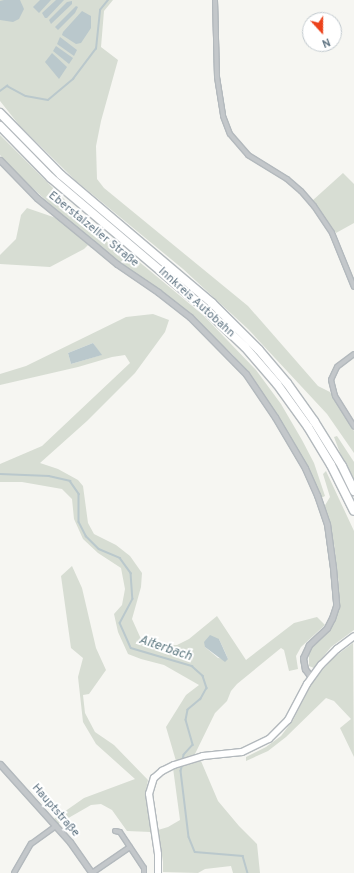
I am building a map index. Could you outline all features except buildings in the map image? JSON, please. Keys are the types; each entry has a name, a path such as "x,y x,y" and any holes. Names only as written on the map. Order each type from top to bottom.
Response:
{"highway":[{"name":"Innkreis Autobahn","path":"0,113 61,175 207,298 259,350 287,382 314,421 342,466 354,491"},
{"name":"Innkreis Autobahn","path":"0,126 51,178 203,307 244,347 276,384 308,427 331,465 354,511"}],"main road":[{"path":"158,873 159,862 150,789 158,774 174,765 208,755 242,752 269,739 288,720 311,677 333,652 354,636"}],"street":[{"path":"215,0 217,77 223,116 230,134 248,155 295,185 318,211 332,233 354,287"},
{"name":"Eberstalzeller Straße","path":"0,160 37,198 117,264 158,292 190,317 246,374 279,423 305,468 317,495 327,524 334,568 336,606 332,618 327,628 309,645 303,658 305,669 311,677"},
{"path":"354,354 337,367 331,380 335,396 354,426"},
{"name":"Hauptstraße","path":"0,764 56,826 92,873"},
{"path":"15,873 32,844 56,826"},
{"path":"115,831 120,832 144,868 144,873"},
{"path":"92,873 130,847"}],"shaded area":[{"path":"0,0 113,0 104,11 101,47 118,60 101,121 96,146 97,179 104,188 248,306 318,386 330,392 354,431 354,453 327,414 248,329 183,269 75,180 20,126 0,101"},
{"path":"20,0 24,9 19,19 13,22 0,20 0,1"},
{"path":"40,0 51,0 39,13 33,7"},
{"path":"56,0 64,0 47,18 45,18 42,13"},
{"path":"72,1 72,4 51,24 49,20 67,2"},
{"path":"76,6 78,7 75,13 58,30 55,27"},
{"path":"82,11 91,16 91,28 81,43 76,44 62,35"},
{"path":"60,37 77,50 74,56 57,44"},
{"path":"56,46 73,58 69,64 53,51"},
{"path":"52,53 67,67 59,79 45,62"},
{"path":"0,135 65,200 203,315 256,370 281,404 302,440 314,463 325,496 321,498 302,457 283,425 263,394 233,355 174,301 91,241 17,174 0,155"},
{"path":"343,173 354,184 354,223 336,233 312,201"},
{"path":"27,208 59,219 88,245 84,249 50,267 0,264 0,255 16,239 21,215"},
{"path":"153,314 169,320 165,332 135,373 87,421 40,463 58,469 78,480 83,486 88,523 94,534 116,545 130,556 142,573 141,587 132,619 141,639 156,645 177,645 189,639 217,616 246,660 294,623 317,617 325,625 301,647 296,656 298,669 289,671 284,650 281,648 237,684 231,691 227,701 215,713 194,756 176,761 166,727 186,695 199,685 164,665 128,654 118,632 114,614 122,605 125,589 121,568 98,553 83,539 74,519 72,499 62,489 22,482 0,482 0,464 42,446 130,363 125,355 112,357 78,367 0,385 0,374 26,366 126,317","holes":["93,343 101,355 71,364 68,353","219,639 225,652 228,659 218,658 205,647"]},
{"path":"93,343 102,355 71,364 68,353"},
{"path":"337,436 354,462 354,479 340,453 334,437"},
{"path":"326,471 354,531 354,630 331,647 314,668 309,666 309,647 329,630 337,612 339,586 334,544 324,507 330,497 323,474"},
{"path":"72,566 82,588 96,648 106,670 89,694 83,695 85,713 95,732 114,745 148,780 146,791 151,832 127,831 112,810 101,804 91,805 58,824 54,819 84,798 135,779 96,744 83,722 78,677 83,658 71,648 61,576"},
{"path":"210,635 219,639 228,659 225,662 205,647 204,642"},
{"path":"353,643 354,757 340,728 351,719 334,701 326,698 286,737 268,751 246,761 246,757 266,747 281,736 293,720 313,681 333,658"},
{"path":"201,761 218,801 239,826 257,844 260,873 233,873 231,866 205,869 198,873 163,872 158,830 168,827 180,820 173,768"}],"waterway":[{"path":"0,91 7,86 26,96 48,100 73,79 96,49 100,10 108,0"},
{"name":"Aiterbach","path":"0,474 49,476 70,481 79,494 79,522 86,536 99,549 120,558 131,573 133,599 120,623 131,648 192,666 203,676 207,688 201,699 188,710 186,720 193,745 184,755 183,760"},
{"name":"Aiterbach","path":"183,764 181,771 189,837 195,852 243,856 248,873"}]}
